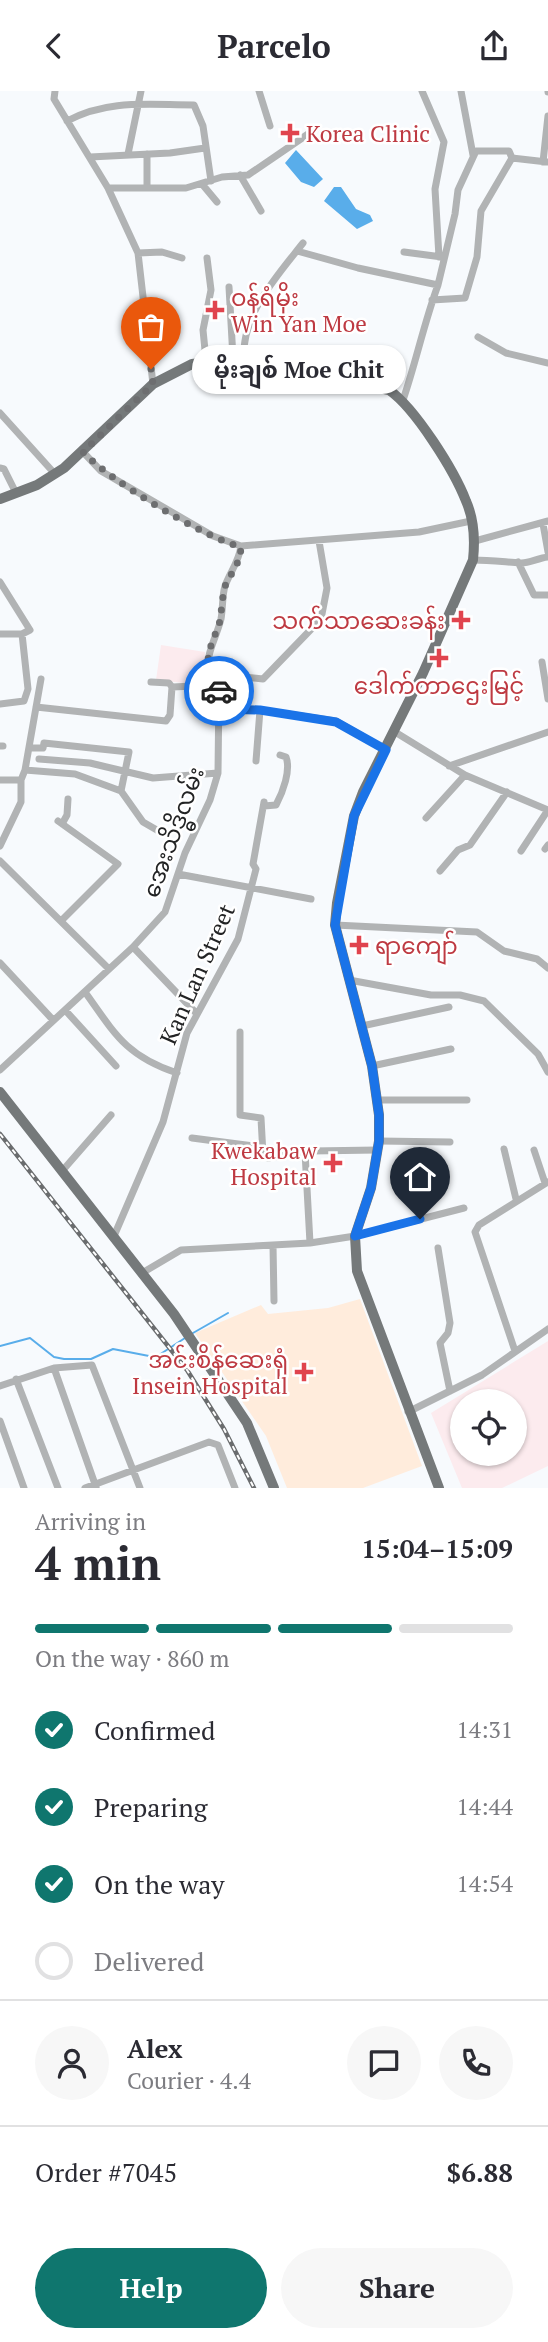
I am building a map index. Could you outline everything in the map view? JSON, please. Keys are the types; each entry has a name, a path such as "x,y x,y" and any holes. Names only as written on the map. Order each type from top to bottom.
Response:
{"main road":[{"path":"0,499 55,474 83,452 153,384 192,363 233,358 388,390 403,400 467,502 475,541 473,560 354,816 335,925 372,1066 376,1100 378,1145 371,1188 355,1236 354,1257 362,1289 439,1488"},
{"path":"0,1092 114,1236 189,1338 247,1423 274,1488"}],"street":[{"path":"55,91 54,99 109,188 138,253 153,384"},
{"path":"128,154 141,91"},
{"path":"259,91 270,126"},
{"path":"403,400 438,285 441,257 435,189 444,142 422,91"},
{"path":"461,91 473,157"},
{"path":"67,121 88,110 106,105 194,104 202,127 211,181"},
{"path":"512,158 546,162 548,116"},
{"path":"109,188 186,188 240,175 248,176 311,132"},
{"path":"90,157 205,148"},
{"path":"441,257 455,214 458,190 477,151 509,151 512,158"},
{"path":"147,154 147,188"},
{"path":"432,300 465,298 477,257 481,211 512,158"},
{"path":"240,175 261,211"},
{"path":"202,184 217,202"},
{"path":"244,359 243,341 248,324 303,243"},
{"path":"138,253 162,251 182,258"},
{"path":"297,251 358,268 438,285"},
{"path":"404,252 441,257"},
{"path":"206,360 202,330 211,291 207,258"},
{"path":"229,287 233,358"},
{"path":"478,338 506,353 548,363"},
{"path":"0,413 55,474"},
{"path":"83,452 101,471 212,536 241,547 419,532 471,521"},
{"path":"0,468 4,469 16,493"},
{"path":"473,560 518,562 548,555 546,522 475,541"},
{"path":"209,676 263,679 321,619 327,588 319,541"},
{"path":"216,685 209,676 208,654 220,621 224,588 240,558 241,547"},
{"path":"518,562 534,595 548,595"},
{"path":"0,582 30,630 22,634 0,634"},
{"path":"0,704 24,701 28,689 22,634"},
{"path":"542,662 548,699"},
{"path":"0,846 21,803 21,779 25,770 41,679"},
{"path":"151,682 169,683 172,687 216,685"},
{"name":"အေးသိဒ္ဓိလမ်း","path":"0,1070 133,947 165,912 178,874 210,800 218,772 219,688 216,685"},
{"path":"36,707 166,721 170,715 172,687"},
{"path":"218,709 260,710 336,722 386,750"},
{"path":"256,761 260,710"},
{"path":"395,732 465,775 548,810 521,851"},
{"path":"449,766 548,732"},
{"path":"29,748 43,748 44,743 129,752 121,791"},
{"name":"Kan Lan Street","path":"114,1236 163,1122 187,1033 228,961 253,890 256,869 253,864 264,804 276,805 288,763 286,757 280,755"},
{"path":"39,759 62,759 153,778 218,772"},
{"path":"25,770 75,774 121,791 143,822 162,833"},
{"path":"426,818 465,775"},
{"path":"0,780 21,779"},
{"path":"440,871 458,850 470,845 507,792"},
{"path":"62,920 118,864 60,823 67,815 68,799"},
{"path":"0,861 109,969"},
{"path":"178,874 310,899"},
{"path":"335,925 477,932 505,951 537,959 548,968"},
{"path":"133,947 197,1014"},
{"path":"0,963 53,1020"},
{"path":"349,980 431,995 460,995 484,1001 538,1054 548,1072"},
{"path":"85,992 123,1045 150,1063 177,1073"},
{"path":"362,1025 449,1007"},
{"path":"65,1010 116,1066"},
{"path":"240,1032 240,1115 261,1118 261,1147 268,1159 378,1145 450,1142"},
{"path":"372,1066 451,1049"},
{"path":"376,1100 467,1100"},
{"path":"63,1170 111,1115"},
{"path":"192,1138 261,1147"},
{"path":"504,1149 516,1199"},
{"path":"516,1351 475,1232 479,1225 546,1182 534,1150"},
{"path":"306,1153 310,1243"},
{"path":"142,1273 181,1250 310,1243 355,1236 464,1208"},
{"path":"273,1245 274,1301"},
{"path":"408,1412 450,1391 440,1343 448,1333 450,1323 438,1248"},
{"path":"454,1389 482,1375 548,1329"},
{"path":"0,1386 54,1368 92,1365 140,1488"},
{"path":"54,1368 95,1486"},
{"path":"16,1379 58,1488"},
{"path":"0,1421 24,1488"},
{"path":"85,1488 209,1442 218,1445 235,1488"}],"shaded area":[{"path":"161,645 205,652 203,685 156,680"},
{"name":"အင်းစိန်ဆေးရုံ Insein Hospital","path":"360,1299 422,1466 363,1488 287,1488 266,1436 195,1333 261,1305 268,1314 328,1308"},
{"path":"548,1341 548,1466 502,1488 462,1488 453,1466 527,1466 527,1389 470,1389"},
{"path":"450,1401 450,1459 431,1413"}],"water":[{"path":"296,150 323,179 314,187 301,182 285,163"},
{"path":"334,187 341,187 356,209 370,215 373,221 357,229 324,201"}],"waterway":[{"path":"193,1333 228,1313"},
{"path":"0,1346 30,1338 54,1357 91,1359 113,1349 149,1356 159,1355 185,1338"}],"railway":[{"path":"0,1134 187,1370 224,1429 254,1488"}],"way so far":[{"path":"151,369 153,384 83,452 101,471 212,536 241,547 240,558 224,588 220,621 208,654 209,676 219,691"}],"place":[{"name":"Korea Clinic","path":"290,133"},
{"name":"ဝန်ရံမိုး Win Yan Moe","path":"215,310"},
{"name":"မိုးချစ် Moe Chit","path":"151,369"},
{"name":"သက်သာဆေးခန်း","path":"461,620"},
{"name":"ဒေါက်တာဌေးမြင့်","path":"439,658"},
{"name":"ရာကျော်","path":"359,945"},
{"name":"Kwekabaw Hospital","path":"333,1163"},
{"name":"အင်းစိန်ဆေးရုံ Insein Hospital","path":"304,1372"}],"route":[{"path":"219,691 218,709 260,710 336,722 386,750 363,792 354,816 335,925 342,961 372,1066 379,1115 379,1141 371,1188 355,1236 420,1219"}]}
